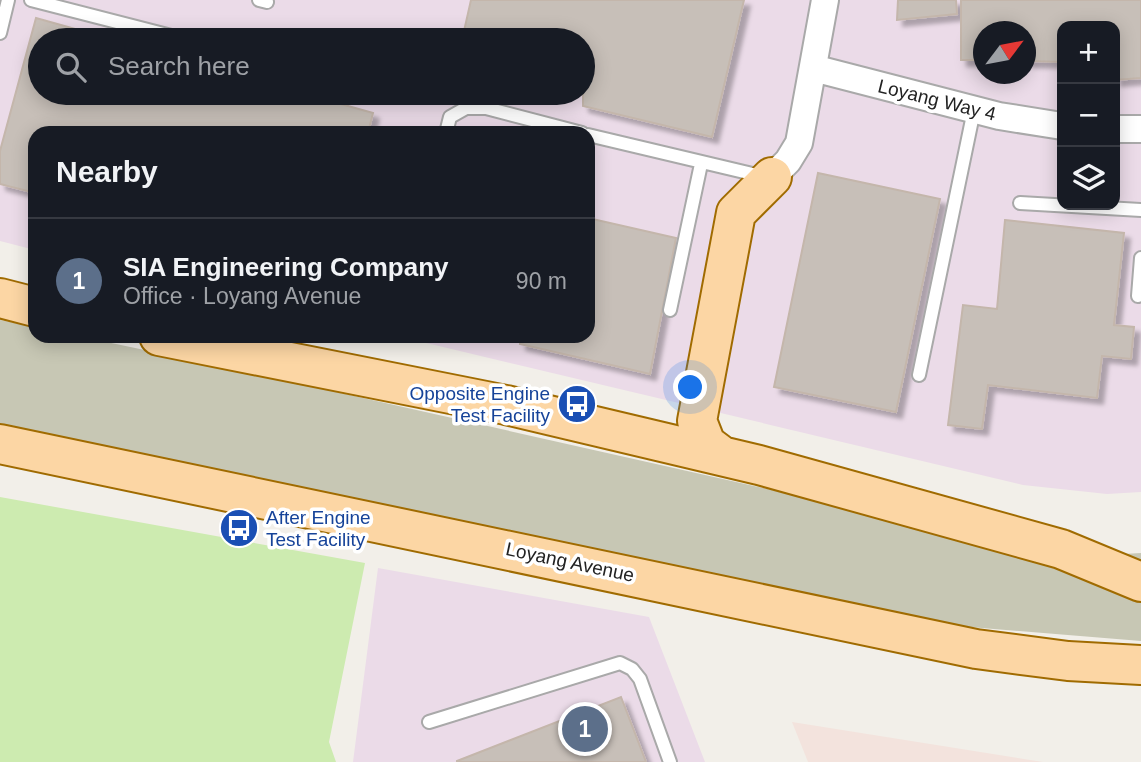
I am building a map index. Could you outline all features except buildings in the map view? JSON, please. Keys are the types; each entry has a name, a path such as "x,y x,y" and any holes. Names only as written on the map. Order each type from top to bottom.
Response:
{"main road":[{"path":"722,456 706,444 696,421 736,213 772,177"},
{"path":"0,298 28,305"},
{"path":"194,343 506,405 722,456 1061,549 1141,582"},
{"name":"Loyang Avenue","path":"0,444 976,649 1068,661 1141,666"}],"street":[{"path":"772,177 788,161 799,143 825,0"},
{"name":"Loyang Way 4","path":"813,68 974,110 1057,125"},
{"path":"1120,129 1141,129"}],"lane":[{"path":"0,33 8,0"},
{"path":"31,0 140,28"},
{"path":"448,126 450,117 466,108 486,108 555,126"},
{"path":"919,375 974,110"},
{"path":"595,137 701,164 772,177"},
{"path":"670,310 701,164"},
{"path":"1020,203 1141,211"},
{"path":"1138,296 1141,258"},
{"path":"429,722 620,663 632,668 640,679 670,762"}],"shaded area":[{"path":"0,0 1141,0 1141,492 1107,494 1023,485 426,343 595,343 595,126 28,126 28,248 0,241"},
{"path":"0,320 28,326 28,343 111,343 1070,557 1141,553 1141,641 921,623 0,427"},
{"path":"378,568 649,617 705,762 353,762"},
{"path":"792,722 1043,762 808,762"}],"green space":[{"path":"0,497 365,563 329,742 336,762 0,762"}],"place":[{"name":"Opposite Engine Test Facility","path":"577,404"},
{"name":"After Engine Test Facility","path":"239,528"},
{"name":"SIA Engineering Company","path":"585,729"}]}
